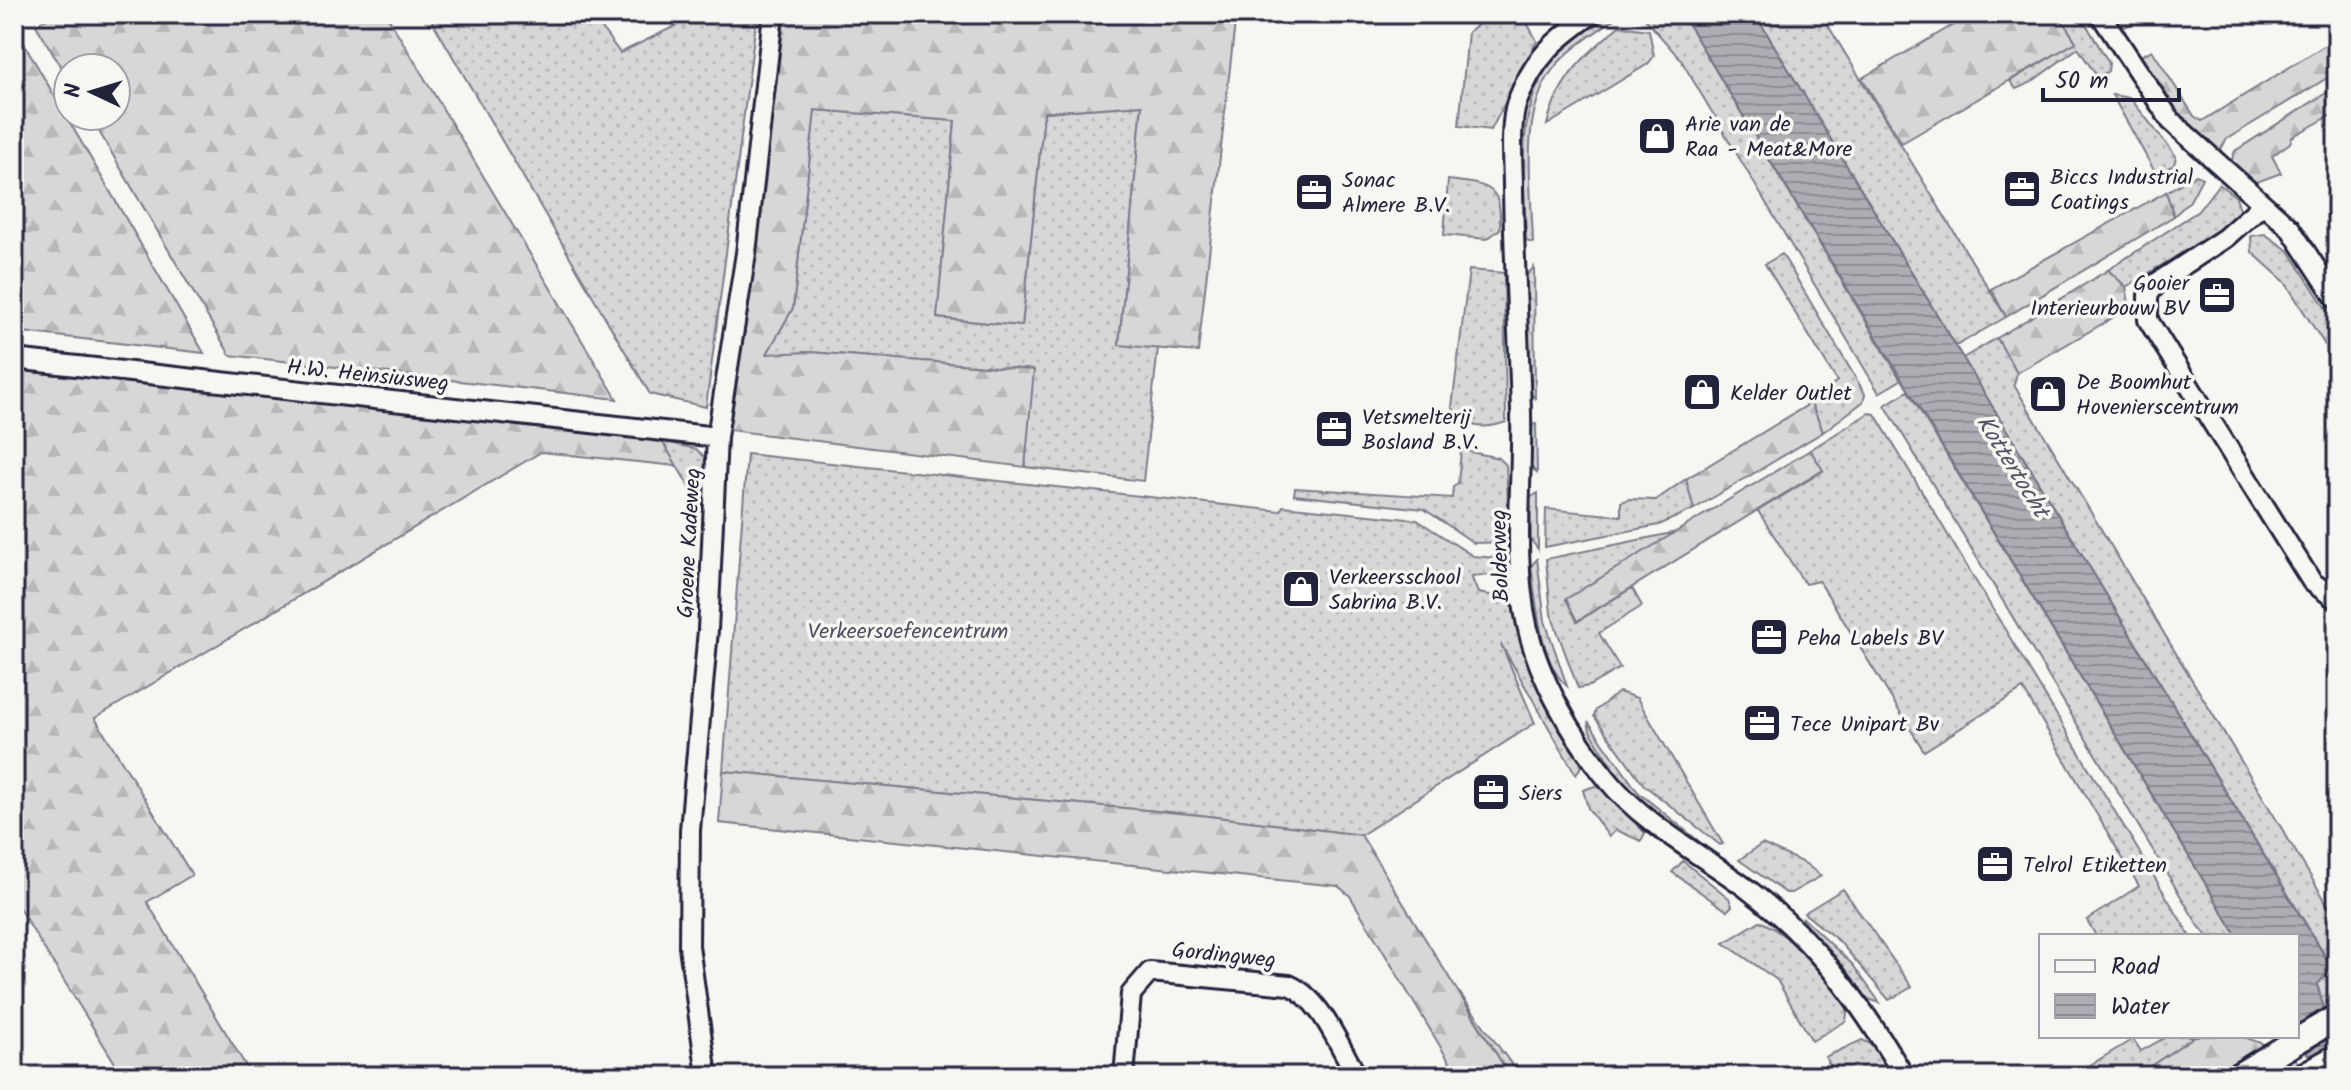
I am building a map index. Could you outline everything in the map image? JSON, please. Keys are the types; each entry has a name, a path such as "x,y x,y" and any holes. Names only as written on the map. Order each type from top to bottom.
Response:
{"main road":[{"path":"2238,1076 2337,1017"},
{"path":"2303,1076 2337,1057"}],"street":[{"name":"Groene Kadeweg","path":"707,1076 689,946 690,859 708,630 717,437 746,253 773,14"},
{"name":"Bolderweg","path":"1592,14 1551,43 1535,63 1516,105 1513,164 1522,471 1521,588 1536,655 1563,711 1608,781 1657,824 1751,892 1825,958 1875,1026 1904,1076"},
{"path":"2100,14 2171,121 2261,206 2290,228 2337,300"},
{"path":"2261,206 2225,238 2158,282 2148,295 2148,320 2312,582 2337,600"},
{"name":"H.W. Heinsiusweg","path":"14,359 717,437"},
{"name":"Gordingweg","path":"1124,1076 1131,994 1150,972 1289,985 1300,990 1311,1001 1357,1076"}],"green space":[{"path":"54,14 386,14 617,399 230,355 99,132 132,132 132,52 52,52 36,25"},
{"path":"428,14 591,14 620,53 700,14 757,14 706,407 650,394"},
{"path":"785,14 1236,14 1198,352 1119,345 1142,105 1044,112 1022,326 937,318 955,121 815,110 793,308 767,354 810,352 1034,370 1025,467 729,430 749,304"},
{"path":"1493,14 1522,14 1537,41 1491,130 1459,126 1468,32"},
{"path":"1609,14 1621,14 1568,53 1554,68 1535,107 1530,152 1533,243 1526,241 1524,145 1533,98 1542,76 1560,50"},
{"path":"1641,14 1682,14 1901,380 1879,393 1681,60"},
{"path":"1755,14 1821,14 2006,317 1956,346"},
{"path":"1972,14 2058,14 2076,42 1902,143 1862,78"},
{"path":"2058,14 2080,14 2109,63 2108,71 2098,78 2078,48 2030,83 2016,89 2010,81 2076,42"},
{"path":"2108,14 2138,14 2141,19 2119,30"},
{"path":"1619,26 1649,30 1654,56 1648,64 1547,125 1565,82 1584,58"},
{"path":"19,35 52,92 52,132 75,132 204,353 14,331 14,37"},
{"path":"2337,38 2337,72 2227,139 2218,154 2174,119 2139,57 2152,50 2194,116 2202,121"},
{"path":"2337,86 2337,112 2292,137 2290,143 2272,156 2281,173 2257,182 2230,165 2235,151"},
{"path":"2112,95 2130,98 2176,156 2174,165 2156,174"},
{"path":"1142,105 1119,344 1158,348 1143,481 1025,467 1033,370 810,352 766,355 793,308 815,110 955,121 937,318 1022,326 1044,112"},
{"path":"2196,175 2202,178 2190,201 2174,216 2166,192"},
{"path":"1448,180 1473,183 1490,190 1498,203 1500,229 1487,239 1444,235"},
{"path":"2219,184 2236,197 2240,209 2234,221 2126,287 2108,270 2198,211"},
{"path":"2166,192 2174,216 2006,317 1991,289"},
{"path":"2265,234 2289,251 2337,326 2337,364 2285,282 2252,252 2251,236"},
{"path":"1782,254 1865,394 1863,402 1823,432 1811,403 1837,381 1765,264"},
{"path":"1534,267 1535,398 1529,392 1525,277"},
{"path":"1469,270 1504,273 1506,422 1482,427 1463,420 1452,407"},
{"path":"2108,270 2126,287 2129,303 2121,313 2017,373 1997,338"},
{"path":"1997,338 2017,373 2014,385 2337,920 2337,1004 2325,1011 2317,984 2332,967 1963,358"},
{"path":"14,370 662,441 677,466 541,452 95,718 192,875 147,902 252,1076 123,1076 14,900"},
{"path":"1908,391 2236,934 2205,934 2198,925 1885,405"},
{"path":"1811,403 1823,432 1694,509 1686,479"},
{"path":"1869,413 1875,414 2189,934 2095,934 2087,920 2139,886 2023,689 1924,751 1819,581 1805,584 1758,511 1823,471 1810,450"},
{"path":"1536,424 1537,473 1531,467 1530,426"},
{"path":"662,441 696,449 710,462 711,523"},
{"path":"1461,450 1499,458 1506,465 1510,542 1474,543 1424,509 1294,495 1295,488 1452,498 1453,487 1458,484"},
{"path":"1810,450 1823,470 1577,621 1566,599"},
{"name":"Verkeersoefencentrum","path":"747,454 1280,511 1283,506 1417,520 1473,556 1509,559 1505,574 1471,576 1478,593 1506,598 1513,604 1518,632 1532,671 1584,761 1576,775 1501,644 1535,723 1361,835 1200,815 723,771"},
{"path":"1686,479 1694,509 1659,525 1545,547 1546,509 1621,516 1621,502 1629,499 1656,500"},
{"path":"1538,493 1538,549 1531,540 1530,498"},
{"path":"1677,532 1566,599 1578,621 1632,588 1642,606 1599,633 1620,668 1589,686 1578,688 1551,614 1546,559"},
{"path":"1537,559 1545,621 1567,686 1558,676 1545,647 1531,566"},
{"path":"1619,692 1637,698 1723,844 1720,845 1644,785 1594,716 1596,710"},
{"path":"1588,721 1638,792 1711,851 1689,842 1633,794 1611,766 1590,731"},
{"path":"723,771 1200,815 1361,835 1510,1076 1458,1076 1350,896 1338,886 719,823"},
{"path":"1595,786 1605,791 1645,833 1641,841 1616,830 1609,837 1588,808 1583,790"},
{"path":"1762,844 1806,864 1821,876 1786,893 1739,860"},
{"path":"1683,861 1729,898 1732,906 1727,911 1672,872"},
{"path":"1843,889 1912,987 1889,1000 1840,942 1804,913"},
{"path":"1802,917 1853,965 1880,1003 1868,999 1839,962 1806,929"},
{"path":"1760,921 1785,936 1829,981 1848,1004 1846,1021 1812,1041 1777,980 1724,943"},
{"path":"1459,992 1520,1076 1510,1076"},
{"path":"2164,1038 2192,1038 2136,1076 2072,1076 2133,1039 2141,1051"},
{"path":"2192,1038 2247,1038 2269,1046 2224,1076 2136,1076"},
{"path":"1862,1040 1875,1046 1890,1076 1837,1076 1825,1057"},
{"path":"2294,1058 2299,1064 2287,1068 2288,1073 2262,1076"}],"water":[{"name":"Kottertocht","path":"1682,14 1755,14 2332,968 2317,985 2325,1011 2337,1033 2337,1076 2320,1076 2299,1038 2299,934 2236,934"}],"place":[{"name":"Arie van de Raa - Meat&More","path":"1657,136"},
{"name":"Biccs Industrial Coatings","path":"2022,189"},
{"name":"Sonac Almere B.V.","path":"1314,192"},
{"name":"Gooier Interieurbouw BV","path":"2217,295"},
{"name":"Kelder Outlet","path":"1702,392"},
{"name":"De Boomhut Hovenierscentrum","path":"2048,394"},
{"name":"Vetsmelterij Bosland B.V.","path":"1334,429"},
{"name":"Verkeersschool Sabrina B.V.","path":"1301,589"},
{"name":"Peha Labels BV","path":"1769,637"},
{"name":"Tece Unipart Bv","path":"1762,723"},
{"name":"Siers","path":"1491,792"},
{"name":"Telrol Etiketten","path":"1995,864"}]}
